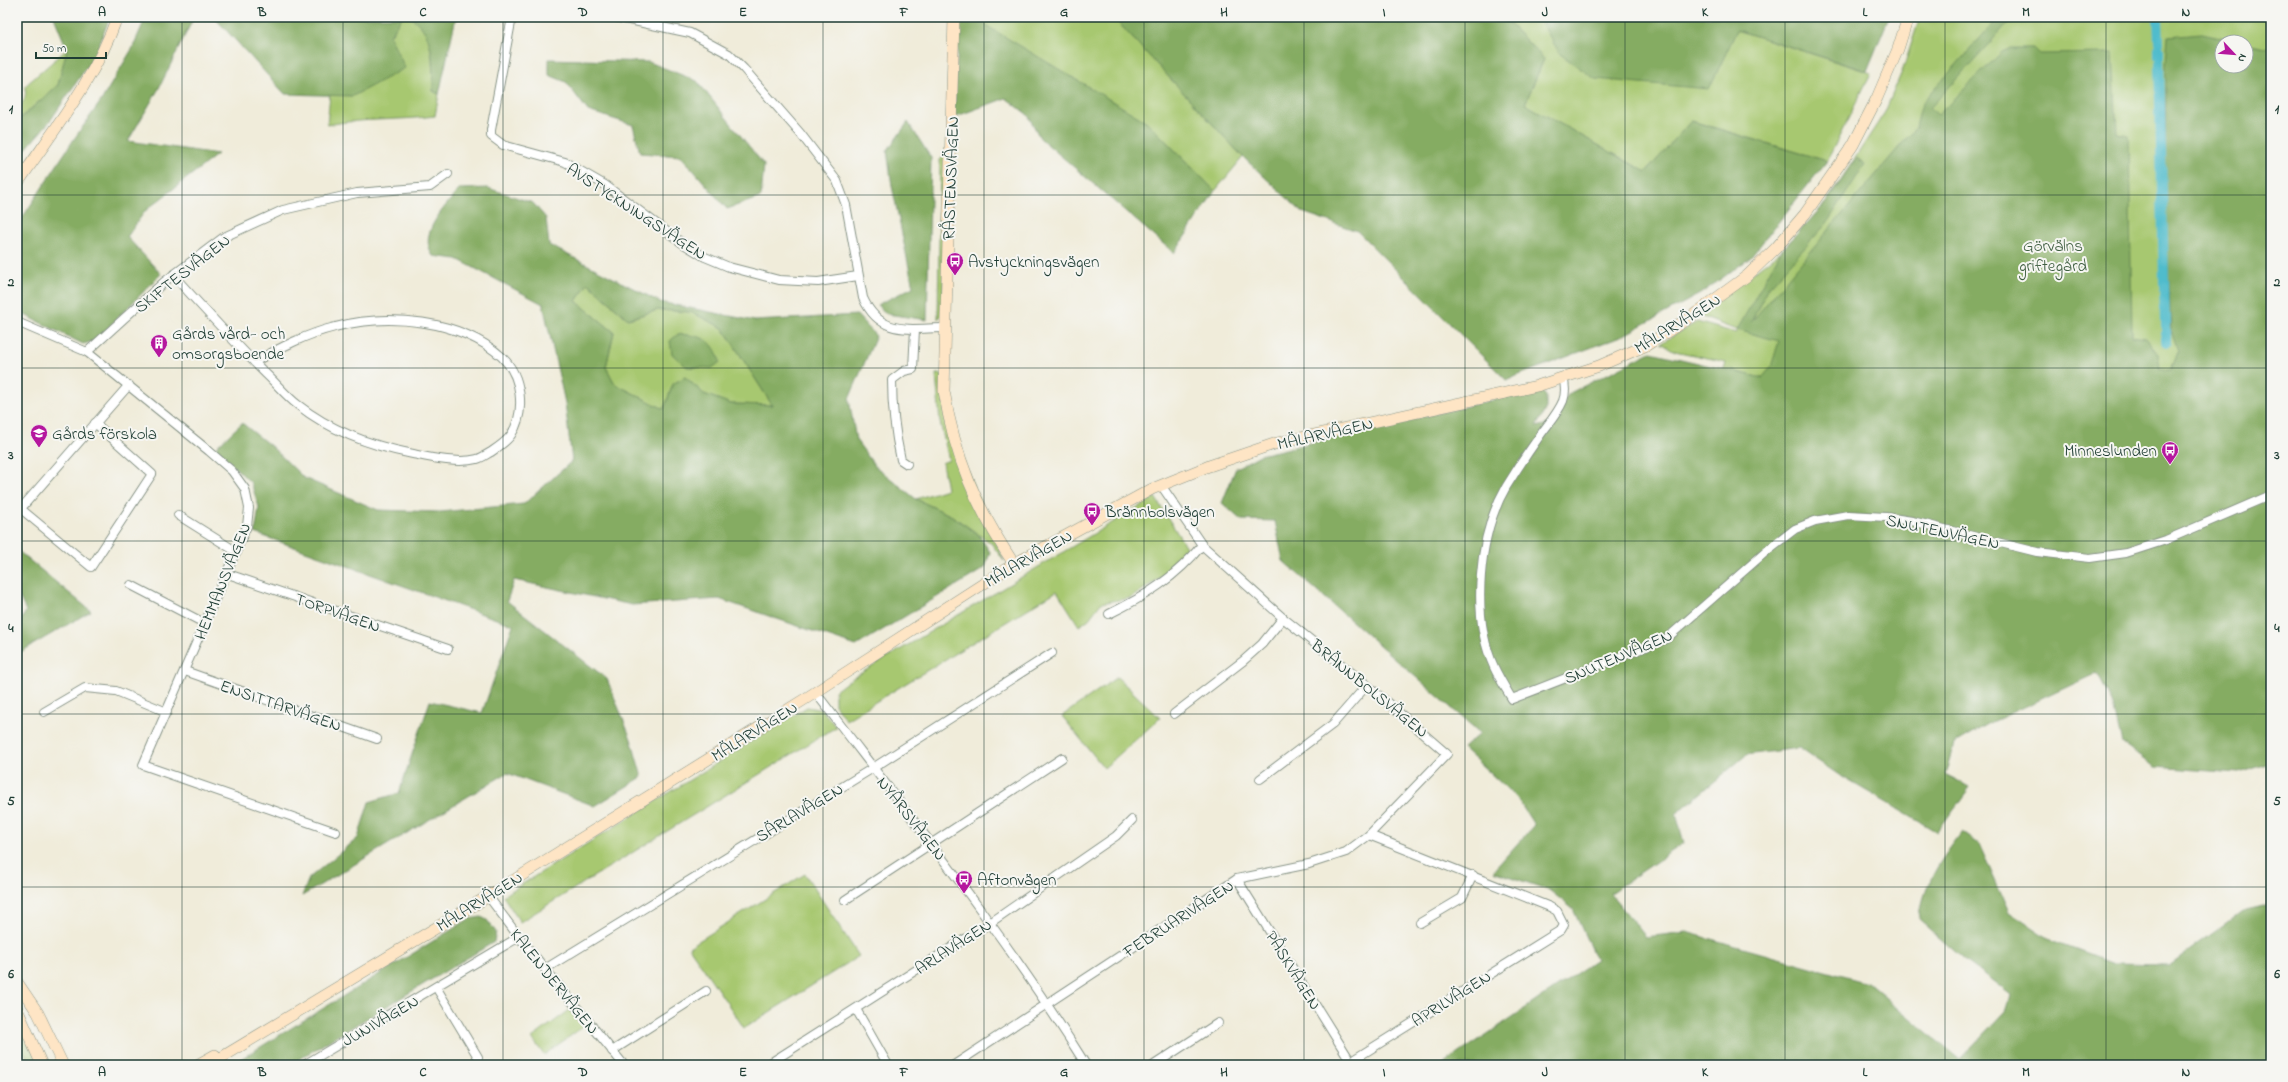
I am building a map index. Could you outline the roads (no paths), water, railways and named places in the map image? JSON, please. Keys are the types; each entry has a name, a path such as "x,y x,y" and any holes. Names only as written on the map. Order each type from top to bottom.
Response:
{"street":[{"path":"17,184 80,92 101,55 117,17"},
{"name":"AVSTYCKNINGSVÄGEN","path":"512,17 490,130 491,136 502,145 565,162 605,185 682,243 705,257 729,267 779,280 818,282 858,276"},
{"path":"615,17 690,32 729,54 800,133 837,181 846,205 858,276 863,298 869,312 880,321 897,328 946,328"},
{"name":"RÅSTENSVÄGEN","path":"954,17 944,391 955,446 974,495 1014,564"},
{"name":"MÄLARVÄGEN","path":"209,1065 266,1029 488,896 816,692 1014,564 1161,485 1209,466 1278,443 1538,386 1599,366 1647,345 1692,316 1748,276 1776,248 1805,214 1853,145 1880,91 1898,49 1908,17"},
{"path":"17,170 56,126"},
{"name":"SKIFTESVÄGEN","path":"87,352 173,275 224,237 283,210 357,193 430,187 448,174"},
{"path":"173,275 254,362 298,405 345,434 390,449 452,460 478,459 495,449 511,436 519,417 520,398 515,378 503,358 478,340 448,329 408,321 359,323 336,327 304,337 254,362"},
{"name":"HEMMANSVÄGEN","path":"17,322 87,352 232,471 245,489 249,508 248,526 143,765 336,832"},
{"path":"907,464 901,460 895,433 892,403 892,380 904,371 913,369 914,329"},
{"name":"SNUTENVÄGEN","path":"1563,377 1565,385 1564,399 1558,412 1524,457 1505,489 1491,524 1483,558 1480,593 1484,630 1494,667 1512,699 1666,639 1769,549 1795,529 1815,521 1848,515 1892,518 1912,521 2037,552 2090,558 2126,553 2166,540 2271,495"},
{"path":"95,423 152,474 91,567 19,511 95,423 129,385"},
{"name":"BRÄNNBOLSVÄGEN","path":"1161,485 1202,545 1283,618 1367,685 1447,754"},
{"path":"178,516 237,552"},
{"path":"1109,614 1158,588 1187,563 1202,545"},
{"name":"TORPVÄGEN","path":"228,574 448,650"},
{"path":"131,585 206,624"},
{"path":"1174,714 1243,661 1262,644 1283,618"},
{"name":"SÄRLAVÄGEN","path":"545,969 873,768 1052,653"},
{"name":"ENSITTARVÄGEN","path":"185,671 377,739"},
{"path":"1260,779 1333,724 1367,685"},
{"path":"44,712 85,688 116,691 167,712"},
{"name":"NYÅRSVÄGEN","path":"816,692 932,843 990,922 1048,1003 1086,1065"},
{"name":"FEBRUARIVÄGEN","path":"954,1065 1237,879 1332,858 1346,852 1369,835 1447,754"},
{"path":"845,900 1062,758"},
{"name":"ARLAVÄGEN","path":"767,1065 990,922 1116,836 1132,820"},
{"path":"1369,835 1473,875 1462,898 1420,923"},
{"name":"APRILVÄGEN","path":"1348,1063 1558,932 1564,925 1557,911 1473,875"},
{"name":"PÅSKVÄGEN","path":"1237,879 1348,1063"},
{"name":"KALENDERVÄGEN","path":"488,896 519,937 624,1065"},
{"name":"JUNIVÄGEN","path":"304,1065 519,937"},
{"path":"17,982 38,1013 63,1065"},
{"name":"JUNIVÄGEN","path":"436,987 478,1057"},
{"path":"612,1051 706,991"},
{"path":"856,1009 888,1065"},
{"path":"17,1010 42,1065"},
{"path":"1154,1065 1218,1023"},
{"name":"MÄLARVÄGEN","path":"197,1065 266,1029"}],"waterway":[{"path":"2158,17 2159,43"},
{"path":"2159,49 2159,56"},
{"path":"2159,63 2165,326"},
{"path":"2166,331 2166,342"}],"place":[{"name":"Avstyckningsvägen","path":"955,276"},
{"name":"Gårds vård- och omsorgsboende","path":"159,358"},
{"name":"Gårds förskola","path":"39,448"},
{"name":"Minneslunden","path":"2170,465"},
{"name":"Brännbolsvägen","path":"1092,526"},
{"name":"Aftonvägen","path":"964,894"}],"park label":[{"name":"Görvälns griftegård","path":"2053,255"}]}
